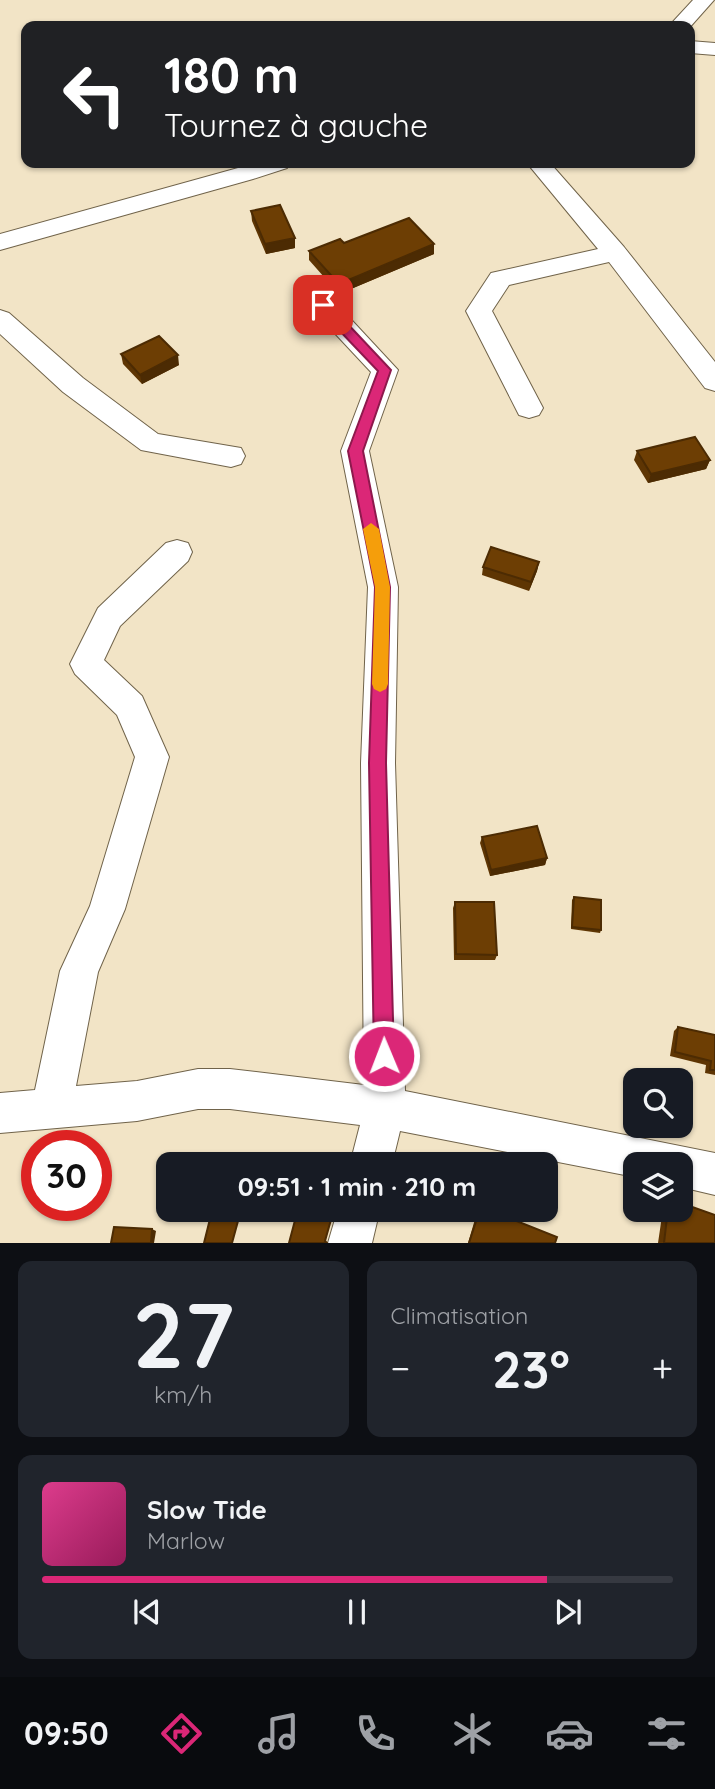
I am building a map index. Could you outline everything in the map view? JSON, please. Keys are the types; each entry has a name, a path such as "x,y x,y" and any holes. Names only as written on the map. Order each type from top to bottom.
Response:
{"street":[{"path":"684,21 704,0"},
{"path":"695,47 715,49"},
{"path":"0,242 120,207 189,192 263,168"},
{"path":"542,168 615,253 715,381"},
{"path":"529,408 479,311 500,279 615,253"},
{"path":"323,305 385,370 355,451 383,587 378,763 385,1109 374,1152"},
{"path":"0,319 73,386 151,443 231,456"},
{"path":"51,1108 79,971 107,909 152,757 130,706 86,664 109,617 177,552"},
{"path":"0,1113 137,1101 198,1089 230,1089 385,1109 623,1154"},
{"path":"693,1169 715,1174"},
{"path":"350,1243 356,1222"}],"building":[{"path":"280,205 295,238 265,244 251,211"},
{"path":"409,218 434,244 339,284 309,251 340,239 344,243"},
{"path":"159,336 178,355 140,375 121,354"},
{"path":"695,437 710,460 651,474 637,451"},
{"path":"491,547 539,562 531,582 483,567"},
{"path":"537,826 547,858 491,870 482,837"},
{"path":"574,897 601,900 601,930 572,927"},
{"path":"455,902 494,902 497,955 456,954"},
{"path":"678,1027 715,1035 715,1070 710,1070 711,1061 675,1052"},
{"path":"693,1207 715,1215 715,1243 664,1243 666,1222 693,1222"},
{"path":"209,1222 238,1222 232,1243 204,1243"},
{"path":"295,1222 330,1222 325,1241 327,1243 289,1243"},
{"path":"476,1222 519,1222 557,1237 555,1243 469,1243"},
{"path":"114,1227 152,1229 151,1243 111,1243"}],"slow traffic":[{"path":"371,529 383,587 380,684"}],"route":[{"path":"323,305 385,370 355,451 383,587 378,763 384,1056"}]}
